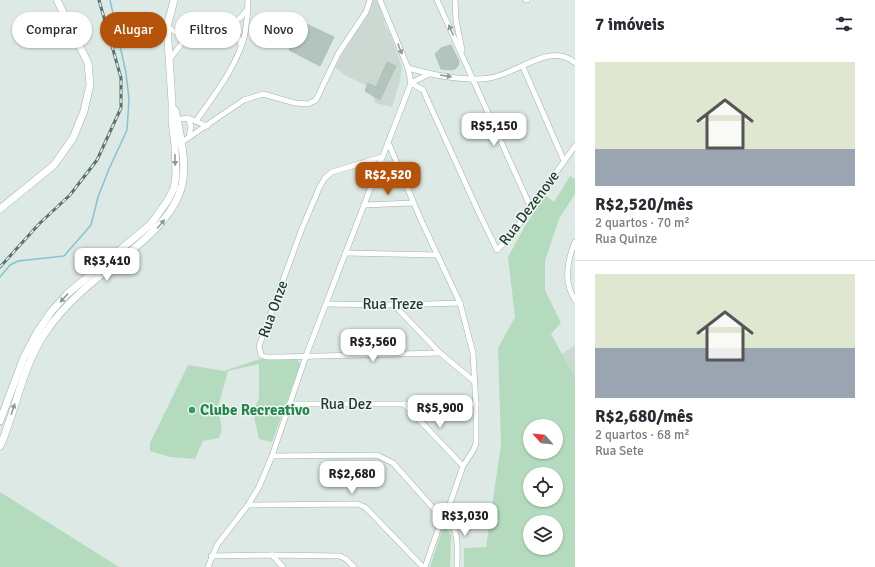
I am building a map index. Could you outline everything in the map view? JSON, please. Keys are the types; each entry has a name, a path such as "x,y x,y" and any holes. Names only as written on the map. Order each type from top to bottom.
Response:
{"main road":[{"path":"57,0 63,12"},
{"path":"60,0 65,12"},
{"path":"0,446 26,372 34,353 45,334 56,318 81,292 137,241 168,200 174,188 179,144 172,102 167,27 174,0"},
{"path":"0,209 54,165 73,138 84,111 90,85 88,63 81,48"},
{"path":"0,421 24,357 38,331 51,312 67,294 112,255 137,241"}],"street":[{"path":"241,45 246,28 248,0"},
{"path":"179,144 244,100 263,94 295,103 308,104 316,100 338,54 366,12 370,0"},
{"path":"208,567 217,545 248,505 259,487 272,456 305,357 411,83 408,68 380,0"},
{"path":"437,0 531,208"},
{"path":"455,0 456,20 464,60"},
{"path":"241,17 248,8"},
{"path":"167,27 175,32"},
{"path":"169,60 178,48"},
{"path":"196,121 236,59 240,48"},
{"path":"408,68 429,74 474,79 501,76 541,58 556,55 564,56 575,63"},
{"path":"523,66 564,160"},
{"path":"411,83 429,74"},
{"name":"Rua Dezenove","path":"411,83 423,90 478,213 497,250 510,237 575,146"},
{"path":"174,120 188,118 207,126"},
{"path":"188,118 191,126 189,137"},
{"path":"248,505 357,504 365,506 424,567 463,466 474,449 476,443 476,404 473,354 460,303 437,255 388,142"},
{"name":"Rua Onze","path":"382,157 332,172 325,178 320,186 301,231 259,346 261,355 266,357 305,357 440,353"},
{"path":"364,205 414,203"},
{"path":"575,242 568,264 568,281 575,300"},
{"path":"345,253 437,255"},
{"name":"Rua Treze","path":"326,304 394,305 460,303"},
{"path":"394,305 440,353 475,382"},
{"name":"Rua Dez","path":"289,404 476,404"},
{"path":"404,404 463,466"},
{"path":"272,456 377,455 393,463 454,526 456,532 457,567"},
{"path":"272,555 283,567"},
{"path":"212,556 340,556 346,559 354,567"}],"shaded area":[{"path":"371,0 377,0 379,4 386,27 391,36 402,67 400,81 392,107 375,103 372,94 365,91 367,86 345,75 335,67"},
{"path":"575,345 575,376 562,354"}],"green space":[{"path":"570,176 575,179 575,194 559,219 545,261 545,290 561,323 551,334 575,376 575,567 464,567 464,548 486,547 501,445 498,348 515,317 508,257 525,226 545,195 554,202"},
{"name":"Clube Recreativo","path":"260,359 293,359 298,360 300,365 272,442 259,439 253,412 259,398 259,364 228,371 218,407 222,430 219,438 203,441 195,459 170,457 150,451 150,443 188,365 224,371"},
{"path":"0,492 119,567 0,567"},
{"path":"444,524 451,536 450,567 430,567"}],"building":[{"path":"308,25 334,37 320,66 289,50 290,48 308,48"},
{"path":"451,45 459,61 458,66 451,70 441,69 435,54 441,48"},
{"path":"387,62 396,66 380,100 365,91 368,83 376,87"}],"waterway":[{"path":"0,277 10,265 18,261 64,256 91,225 98,197 127,130 129,99 126,73 110,0"}],"railway":[{"path":"0,267 40,223 70,195 97,160 121,108 121,78 99,0"}],"place":[{"name":"Clube Recreativo","path":"192,410"}]}
